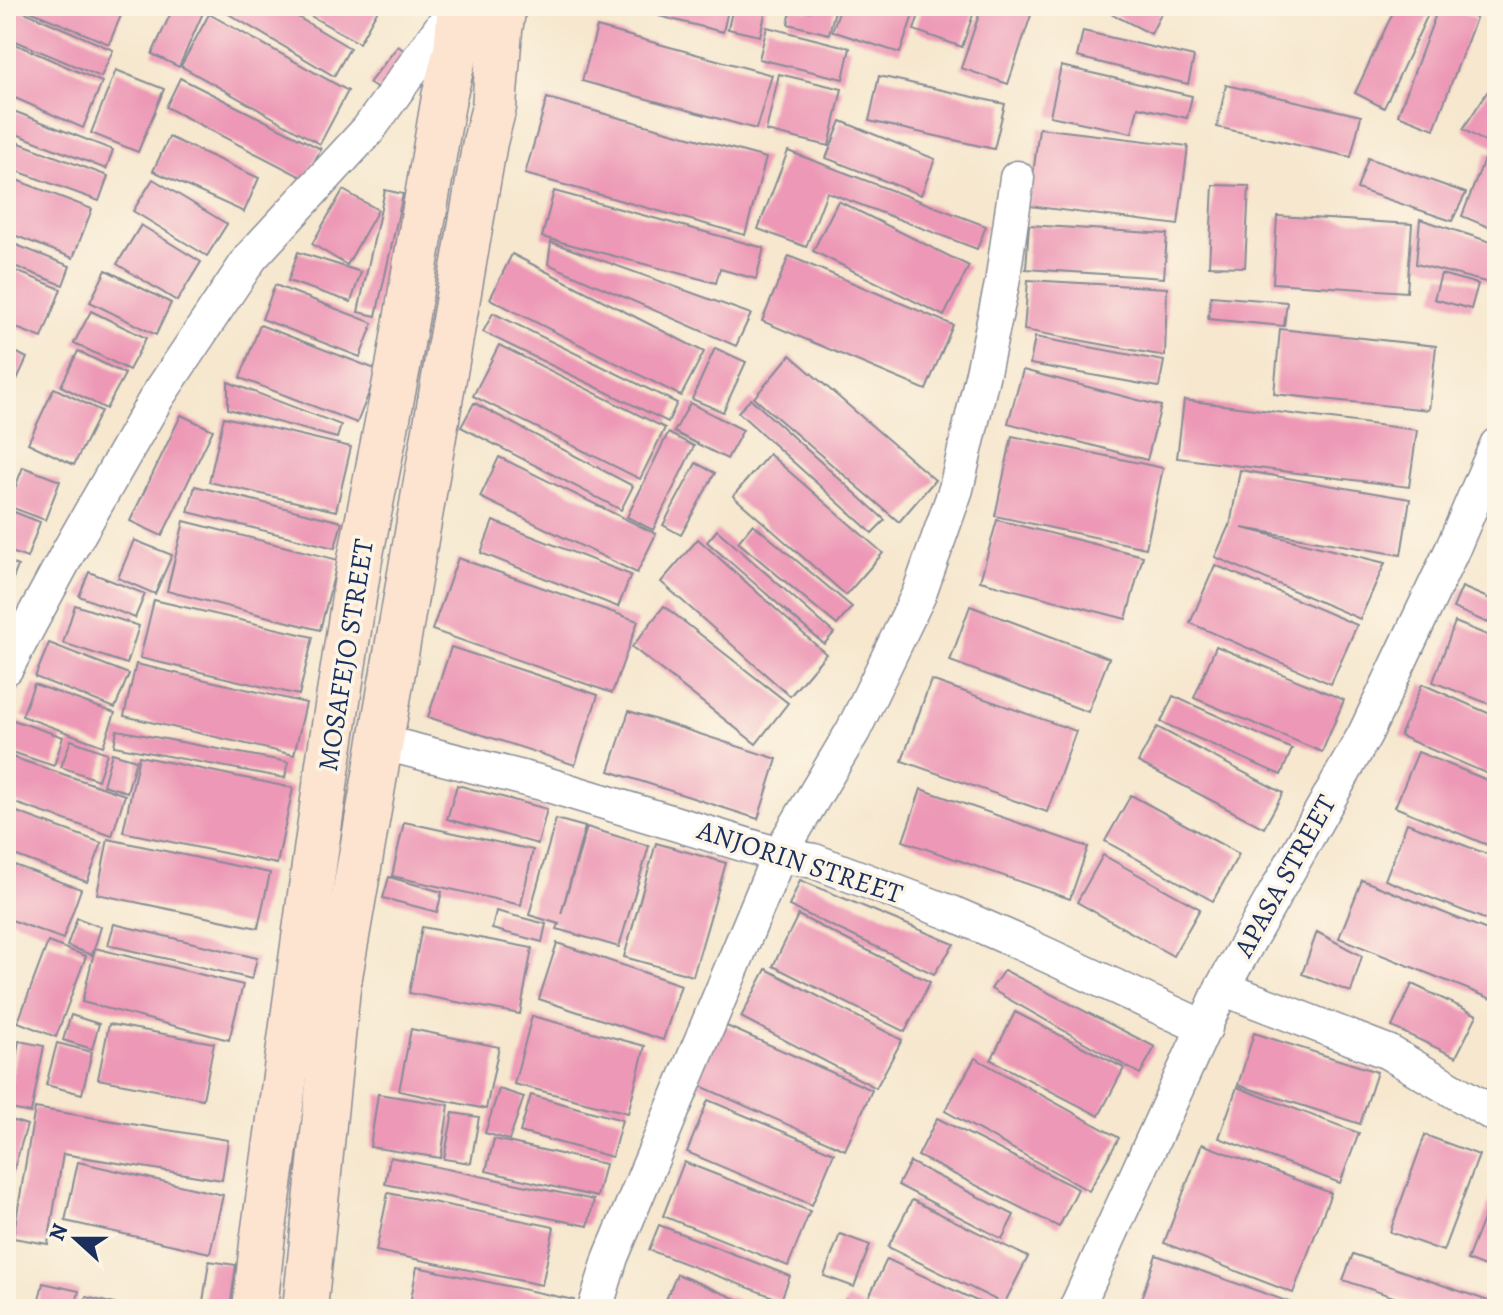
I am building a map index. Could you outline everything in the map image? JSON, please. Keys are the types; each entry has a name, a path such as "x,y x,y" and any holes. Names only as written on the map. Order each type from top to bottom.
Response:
{"main road":[{"name":"MOSAFEJO STREET","path":"255,1309 328,764 360,559 398,367 444,97 456,50 458,6"},
{"name":"MOSAFEJO STREET","path":"305,1309 338,988 485,142 494,107 504,6"},
{"path":"360,559 412,559"}],"street":[{"path":"6,668 157,397 251,257 368,130 458,6"},
{"path":"595,1309 611,1257 779,855 853,731 919,594 956,489 1002,284 1017,178"},
{"name":"APASA STREET","path":"1076,1309 1222,988 1365,734 1453,548 1497,445"},
{"name":"ANJORIN STREET","path":"380,742 542,783 779,855 814,861 954,914 1205,1028"},
{"path":"1222,988 1388,1052 1497,1116"}],"building":[{"path":"6,6 113,50 101,77 6,37"},
{"path":"18,6 125,6 109,44"},
{"path":"174,6 206,6 179,67 152,54"},
{"path":"215,6 279,6 350,48 334,76"},
{"path":"293,6 380,6 359,43"},
{"path":"662,6 729,6 723,32 659,16"},
{"path":"733,6 767,6 760,36 728,29"},
{"path":"810,6 836,6 829,34 788,24 792,7 809,11"},
{"path":"841,6 916,6 900,53 832,31"},
{"path":"922,6 976,6 962,47 914,30"},
{"path":"982,6 1034,6 1008,84 961,68"},
{"path":"1096,6 1165,6 1151,34"},
{"path":"1396,6 1432,6 1384,108 1355,93"},
{"path":"1439,6 1476,18 1434,129 1398,115"},
{"path":"209,14 348,91 320,144 181,66"},
{"path":"597,27 772,75 756,129 582,81"},
{"path":"767,27 850,48 843,79 759,59"},
{"path":"1083,31 1194,57 1188,84 1077,57"},
{"path":"6,40 102,82 83,128 6,94"},
{"path":"398,46 414,58 386,95 369,83"},
{"path":"1061,66 1192,96 1187,118 1138,107 1132,133 1050,116"},
{"path":"116,70 164,89 138,152 91,133"},
{"path":"779,74 842,89 829,146 766,131"},
{"path":"879,76 1005,104 994,149 869,121"},
{"path":"1497,77 1497,149 1463,129"},
{"path":"180,78 321,149 305,179 166,107"},
{"path":"1226,85 1361,116 1351,157 1217,127"},
{"path":"547,98 766,158 745,235 525,174"},
{"path":"6,108 113,150 106,169 6,130"},
{"path":"841,121 935,159 921,195 826,158"},
{"path":"1039,128 1188,146 1178,225 1029,206"},
{"path":"169,137 259,178 244,212 153,171"},
{"path":"6,138 108,176 99,201 6,167"},
{"path":"788,151 986,226 977,249 827,192 806,247 758,229"},
{"path":"1487,152 1497,156 1497,219 1493,229 1462,216"},
{"path":"1368,158 1466,193 1452,221 1357,189"},
{"path":"6,176 92,209 73,258 6,232"},
{"path":"153,179 227,224 207,256 133,211"},
{"path":"1213,185 1249,186 1245,267 1209,266"},
{"path":"343,190 378,210 347,265 312,244"},
{"path":"385,190 403,194 376,316 358,312"},
{"path":"554,191 764,248 756,279 720,269 716,283 542,237"},
{"path":"838,201 969,266 944,316 813,251"},
{"path":"1277,216 1412,224 1407,292 1273,283"},
{"path":"1420,219 1497,244 1497,285 1416,264"},
{"path":"141,225 201,262 177,301 117,264"},
{"path":"1029,225 1167,234 1164,278 1026,269"},
{"path":"6,241 70,266 63,285 6,263"},
{"path":"551,242 751,314 736,346 548,264"},
{"path":"298,252 361,272 351,302 288,281"},
{"path":"512,254 704,352 681,396 490,299"},
{"path":"789,256 953,325 926,390 762,321"},
{"path":"6,267 61,289 42,338 6,324"},
{"path":"106,270 171,303 156,335 90,302"},
{"path":"1441,274 1478,284 1471,309 1434,299"},
{"path":"1028,280 1167,288 1165,356 1024,330"},
{"path":"275,285 373,323 360,357 262,319"},
{"path":"1211,296 1287,302 1284,326 1208,319"},
{"path":"91,311 146,338 129,370 74,343"},
{"path":"493,313 677,403 668,422 483,332"},
{"path":"260,325 378,370 357,423 240,378"},
{"path":"1280,329 1436,346 1429,410 1274,394"},
{"path":"1035,337 1164,361 1159,387 1030,364"},
{"path":"499,345 665,428 640,479 473,396"},
{"path":"6,347 27,358 6,403"},
{"path":"715,348 746,362 723,412 692,399"},
{"path":"78,351 125,374 106,409 61,386"},
{"path":"790,355 935,480 899,522 754,398"},
{"path":"1023,370 1161,406 1147,460 1008,423"},
{"path":"228,382 341,425 337,438 228,409"},
{"path":"54,388 101,411 74,465 28,443"},
{"path":"751,399 885,520 872,533 738,412"},
{"path":"1184,400 1417,430 1409,487 1177,458"},
{"path":"474,403 633,486 621,510 461,427"},
{"path":"690,403 743,430 727,459 674,432"},
{"path":"181,415 213,430 162,536 130,521"},
{"path":"224,417 351,447 336,511 209,482"},
{"path":"668,433 694,446 653,530 627,517"},
{"path":"1012,436 1163,468 1146,548 995,516"},
{"path":"769,454 883,553 846,595 733,496"},
{"path":"499,457 656,534 637,573 480,497"},
{"path":"696,463 715,473 681,535 663,525"},
{"path":"23,467 60,481 45,520 8,506"},
{"path":"1240,470 1410,499 1401,555 1242,528 1385,563 1360,619 1215,557 1230,526"},
{"path":"195,486 342,522 335,548 188,512"},
{"path":"9,510 40,522 27,558 6,550"},
{"path":"997,520 1143,556 1126,619 980,581"},
{"path":"184,521 338,560 320,630 167,591"},
{"path":"493,521 631,575 618,607 481,553"},
{"path":"753,524 852,607 837,625 738,542"},
{"path":"717,530 834,633 824,644 707,542"},
{"path":"698,539 826,654 790,696 661,582"},
{"path":"134,540 172,555 155,594 118,578"},
{"path":"458,558 638,621 612,693 432,630"},
{"path":"6,561 18,566 6,596"},
{"path":"1215,565 1357,625 1331,684 1190,623"},
{"path":"89,572 145,594 135,618 79,596"},
{"path":"1462,587 1497,602 1488,623 1453,608"},
{"path":"154,600 313,637 299,695 140,658"},
{"path":"75,605 139,626 127,664 63,643"},
{"path":"664,606 788,703 756,744 632,647"},
{"path":"970,606 1109,658 1088,712 950,661"},
{"path":"1455,622 1497,639 1497,707 1433,682"},
{"path":"49,643 129,674 115,708 35,677"},
{"path":"1216,646 1344,700 1322,752 1194,698"},
{"path":"451,647 598,695 575,765 428,717"},
{"path":"136,664 306,703 294,755 124,716"},
{"path":"931,680 1076,731 1047,812 902,761"},
{"path":"34,684 115,713 103,746 22,716"},
{"path":"1422,684 1497,717 1497,778 1400,736"},
{"path":"1173,696 1292,749 1281,775 1161,722"},
{"path":"629,711 777,759 758,819 609,771"},
{"path":"13,720 63,737 54,766 6,750"},
{"path":"1157,727 1283,793 1264,828 1138,762"},
{"path":"117,730 288,762 285,778 114,746"},
{"path":"71,740 107,753 98,780 61,767"},
{"path":"1418,752 1497,784 1497,849 1395,807"},
{"path":"112,753 136,760 127,792 103,785"},
{"path":"6,755 125,795 112,836 6,800"},
{"path":"139,756 293,788 277,864 123,832"},
{"path":"457,785 547,809 538,844 447,819"},
{"path":"921,789 1088,847 1070,899 903,841"},
{"path":"1131,795 1239,854 1213,901 1105,841"},
{"path":"6,808 102,843 87,882 6,852"},
{"path":"556,819 585,827 561,914 587,827 649,846 619,947 557,929 559,924 529,915"},
{"path":"404,822 533,850 521,905 392,876"},
{"path":"1407,823 1497,858 1497,924 1385,880"},
{"path":"108,839 270,873 258,928 97,894"},
{"path":"656,843 726,863 693,976 624,957"},
{"path":"1103,855 1200,909 1173,956 1077,902"},
{"path":"6,862 81,889 63,939 6,918"},
{"path":"389,877 442,892 437,912 383,898"},
{"path":"800,880 954,944 934,974 789,906"},
{"path":"1362,880 1497,934 1497,1001 1339,938"},
{"path":"496,911 546,924 542,942 492,929"},
{"path":"798,915 930,982 905,1032 773,966"},
{"path":"77,918 101,927 92,955 67,946"},
{"path":"114,924 257,958 252,979 108,945"},
{"path":"422,927 532,948 520,1014 409,993"},
{"path":"1317,932 1362,956 1351,992 1302,974"},
{"path":"48,942 86,956 56,1037 18,1022"},
{"path":"557,943 681,985 663,1040 539,999"},
{"path":"95,948 243,985 229,1040 82,1002"},
{"path":"766,969 902,1040 876,1088 741,1017"},
{"path":"1004,970 1155,1047 1140,1074 991,989"},
{"path":"1412,984 1477,1015 1456,1057 1392,1027"},
{"path":"1015,1012 1124,1068 1099,1116 991,1060"},
{"path":"71,1015 99,1024 92,1049 63,1040"},
{"path":"532,1016 645,1046 628,1113 514,1084"},
{"path":"109,1024 214,1043 203,1099 98,1079"},
{"path":"722,1024 872,1090 845,1150 696,1084"},
{"path":"411,1029 499,1047 486,1109 399,1091"},
{"path":"1254,1033 1377,1072 1360,1124 1238,1085"},
{"path":"6,1041 15,1044 7,1072 6,1072"},
{"path":"19,1041 44,1046 31,1113 6,1108"},
{"path":"57,1043 92,1052 82,1094 46,1085"},
{"path":"975,1058 1119,1138 1089,1191 945,1111"},
{"path":"1237,1087 1359,1133 1340,1183 1219,1138"},
{"path":"499,1089 524,1097 509,1140 485,1133"},
{"path":"378,1094 449,1105 441,1158 370,1147"},
{"path":"531,1095 622,1120 612,1157 520,1132"},
{"path":"708,1100 834,1153 812,1205 687,1152"},
{"path":"35,1108 228,1140 222,1180 63,1154 48,1244 13,1238"},
{"path":"453,1113 479,1117 471,1163 444,1159"},
{"path":"937,1118 1078,1189 1059,1227 918,1156"},
{"path":"8,1119 27,1125 7,1192 6,1125"},
{"path":"1425,1135 1479,1155 1443,1251 1390,1232"},
{"path":"494,1139 605,1164 597,1197 486,1171"},
{"path":"1202,1144 1331,1193 1293,1293 1164,1243"},
{"path":"390,1157 594,1200 588,1226 385,1184"},
{"path":"78,1162 223,1195 210,1253 65,1221"},
{"path":"684,1162 810,1211 788,1266 663,1216"},
{"path":"910,1162 1014,1215 1002,1239 898,1185"},
{"path":"1497,1183 1497,1272 1467,1260"},
{"path":"388,1193 554,1227 542,1285 376,1251"},
{"path":"912,1200 1028,1257 1004,1304 888,1247"},
{"path":"659,1225 790,1276 781,1300 649,1250"},
{"path":"840,1234 870,1245 854,1287 824,1276"},
{"path":"1353,1254 1497,1304 1497,1309 1429,1309 1343,1280"},
{"path":"1156,1255 1292,1303 1289,1309 1138,1308"},
{"path":"887,1259 994,1309 879,1309 866,1303"},
{"path":"209,1261 236,1265 230,1309 202,1309"},
{"path":"417,1267 574,1300 572,1309 409,1309"},
{"path":"677,1274 760,1309 662,1309"},
{"path":"43,1283 79,1291 75,1309 37,1309"},
{"path":"86,1297 131,1308 131,1309 83,1309"},
{"path":"847,1299 868,1309 842,1309"}]}
